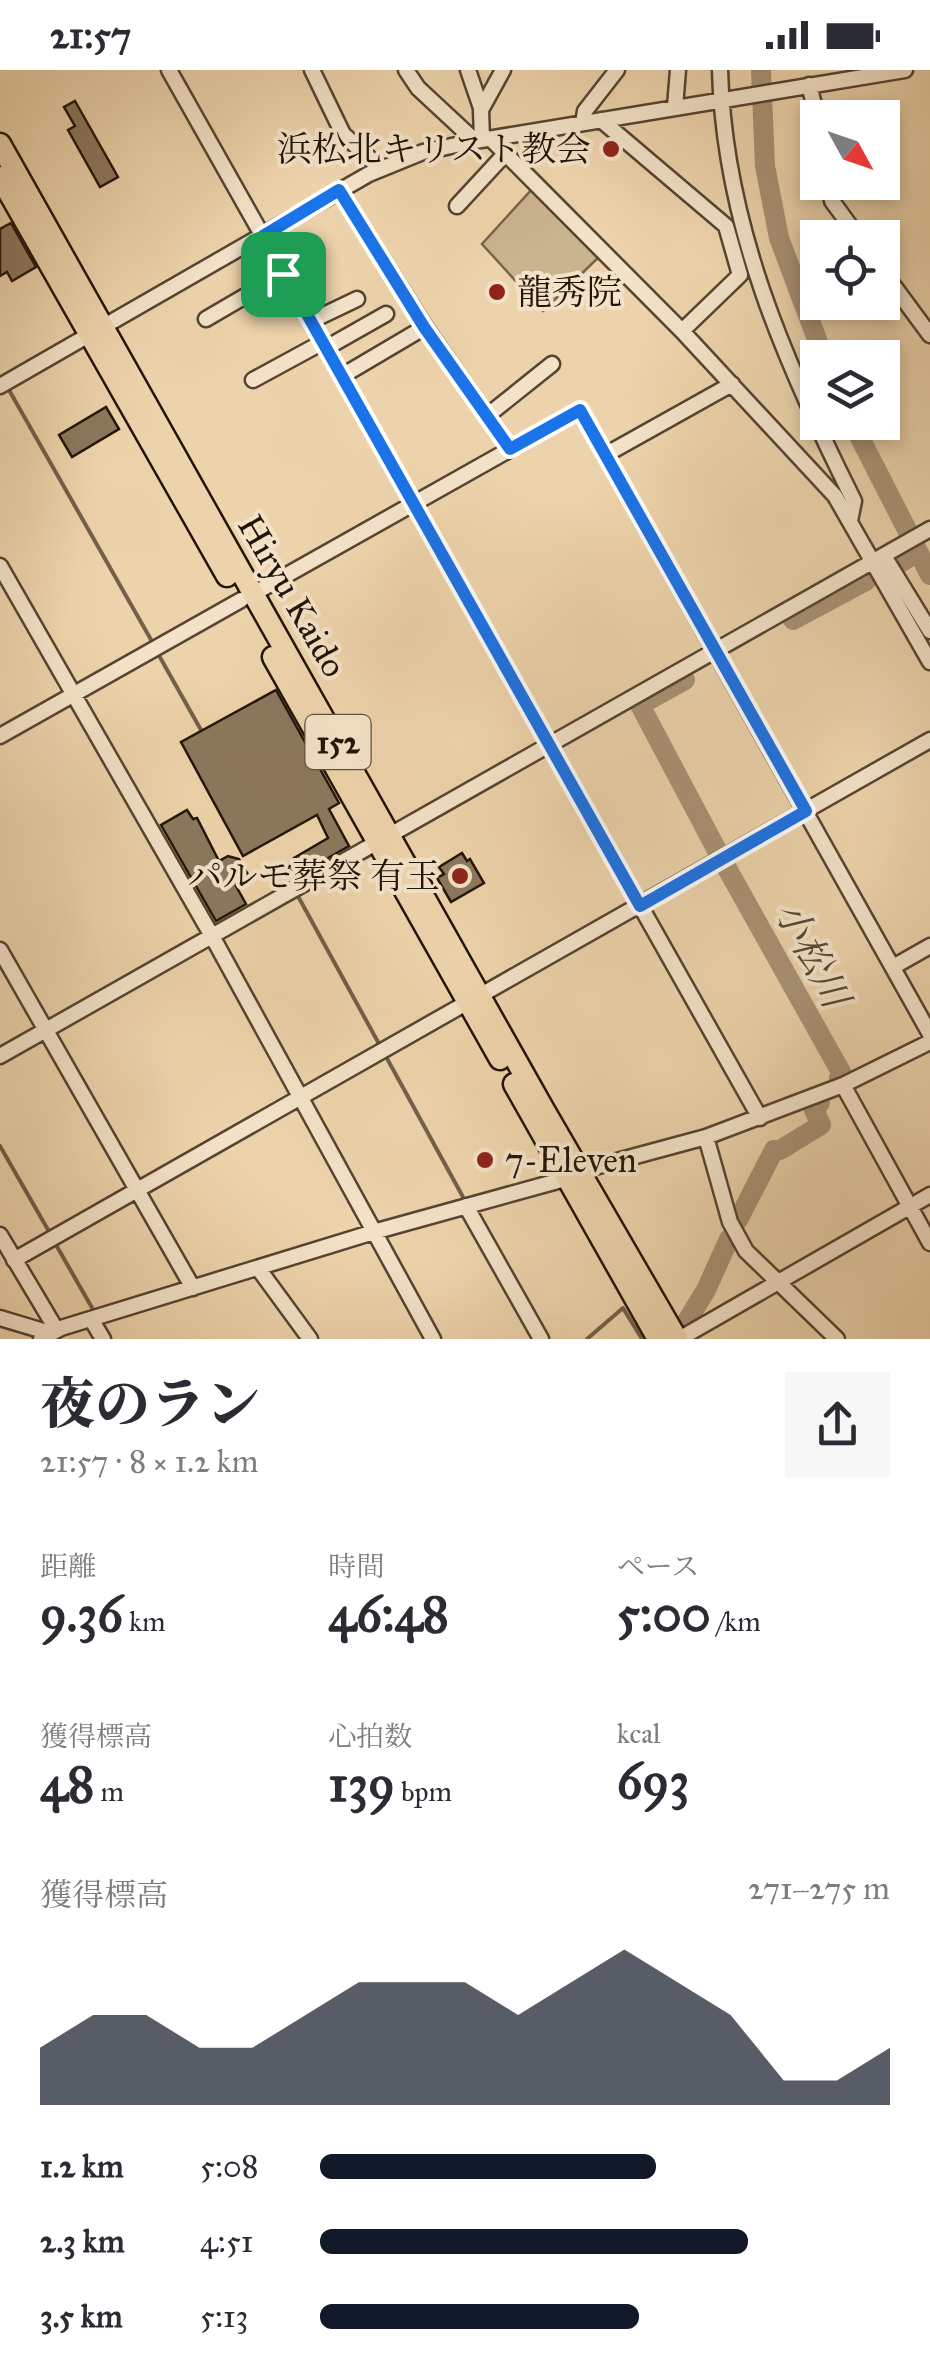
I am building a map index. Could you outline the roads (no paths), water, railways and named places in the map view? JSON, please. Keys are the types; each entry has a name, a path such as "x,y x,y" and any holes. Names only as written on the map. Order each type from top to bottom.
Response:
{"highway":[{"name":"Hiryu Kaido","path":"0,144 96,331"},
{"name":"Hiryu Kaido","path":"0,177 96,331 247,597 474,998 658,1339"},
{"name":"Hiryu Kaido","path":"572,1175 678,1339"}],"street":[{"path":"170,70 760,1118"},
{"path":"312,70 344,134 380,168"},
{"path":"406,70 418,88 505,154 732,384 835,496 930,631"},
{"path":"468,70 481,108"},
{"path":"482,140 478,119 481,108 503,70"},
{"path":"583,123 585,111 617,70"},
{"path":"675,106 678,70"},
{"path":"720,70 734,184 750,258 784,354 854,501 850,521"},
{"path":"0,386 339,190 380,168 423,152 904,70"},
{"path":"804,86 810,100"},
{"path":"601,120 726,226 740,275 682,331"},
{"path":"457,206 505,154"},
{"path":"339,190 424,327 510,449"},
{"path":"206,319 283,274"},
{"path":"900,293 929,331"},
{"path":"310,321 357,299"},
{"path":"253,380 386,314"},
{"path":"342,376 424,327"},
{"path":"487,416 552,364"},
{"path":"605,456 732,384"},
{"path":"0,736 580,410 930,1034"},
{"path":"0,1056 930,530"},
{"path":"878,559 930,662"},
{"path":"0,566 212,936 433,1339"},
{"path":"14,1260 930,740"},
{"path":"893,967 930,946"},
{"path":"0,950 193,1288"},
{"path":"0,1318 49,1334 376,1231 706,1138 843,1085 930,1042"},
{"path":"843,1085 930,1243"},
{"path":"706,1138 730,1222 746,1251 838,1339"},
{"path":"678,1339 930,1196"},
{"path":"466,1206 541,1339"},
{"path":"0,1236 49,1334"},
{"path":"258,1268 310,1339"},
{"path":"96,1317 102,1339"}],"waterway":[{"path":"761,70 765,166 779,238 817,340"},
{"path":"9,390 154,645"},
{"path":"861,440 930,575"},
{"name":"小松川","path":"900,563 918,552"},
{"name":"小松川","path":"793,620 866,581"},
{"path":"157,652 201,730"},
{"name":"小松川","path":"685,680 640,705 720,856"},
{"name":"小松川","path":"724,863 842,1074 839,1078"},
{"path":"299,898 463,1197"},
{"name":"小松川","path":"738,1220 774,1150 821,1125 814,1110 820,1103"},
{"path":"0,1146 51,1235"},
{"name":"小松川","path":"684,1326 706,1290 729,1239"},
{"path":"55,1243 95,1313"},
{"path":"587,1339 623,1308 642,1339"}],"place":[{"name":"浜松北キリスト教会","path":"611,149"},
{"name":"龍秀院","path":"497,292"},
{"name":"パルモ葬祭 有玉","path":"460,876"},
{"name":"7-Eleven","path":"485,1160"}]}
